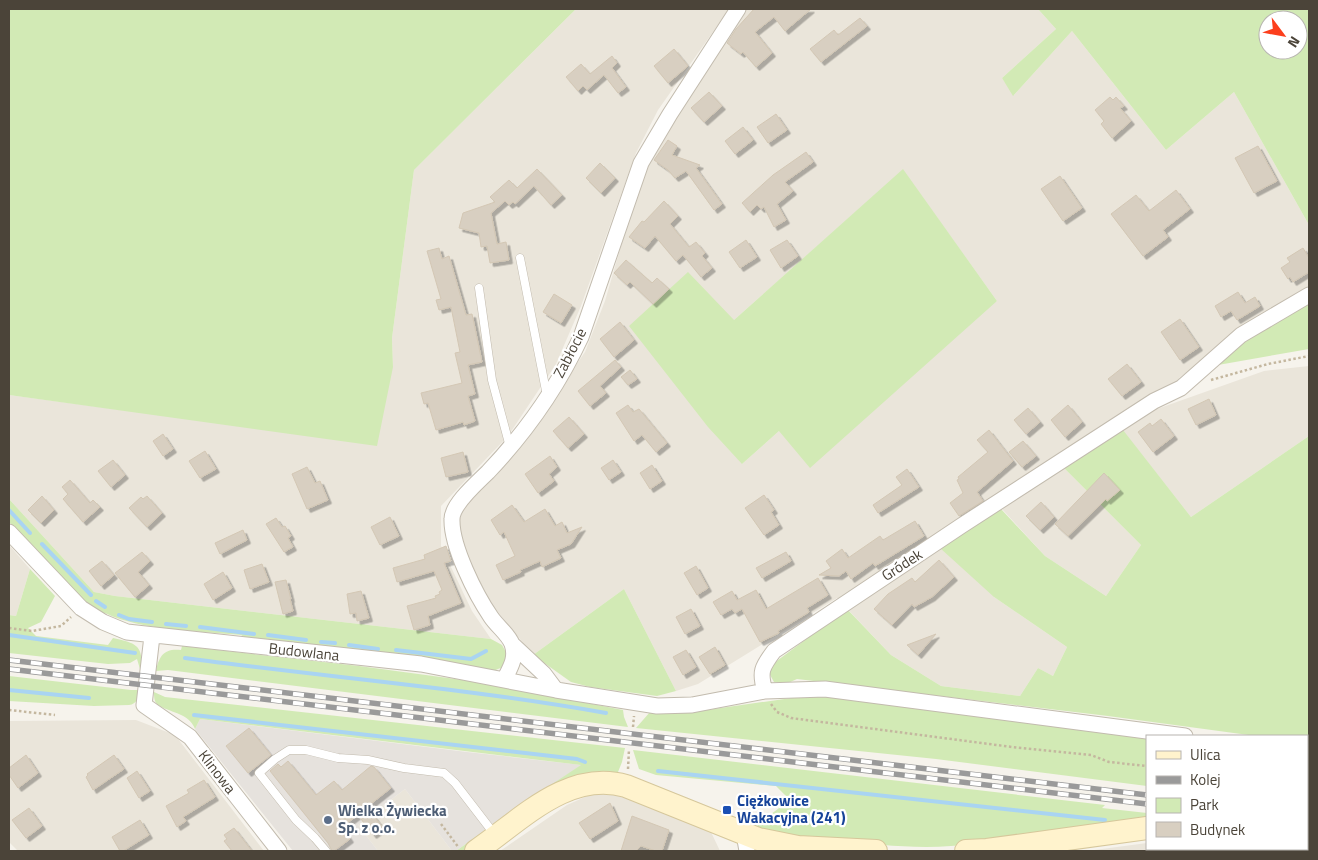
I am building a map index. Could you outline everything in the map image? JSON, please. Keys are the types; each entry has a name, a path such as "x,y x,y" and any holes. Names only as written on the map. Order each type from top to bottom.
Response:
{"street":[{"name":"Zabłocie","path":"512,644 491,617 478,595 456,547 451,517 464,498 510,449 569,363 581,337 641,163 665,121 738,9"},
{"name":"Gródek","path":"765,691 761,677 765,662 774,651 969,521 1154,402 1181,388 1241,335 1309,295"},
{"name":"Budowlana","path":"9,532 81,608 103,622 127,632 421,664 556,690 635,708"},
{"name":"Klinowa","path":"152,636 144,705 190,737 279,851"},
{"path":"504,680 514,661 512,644"},
{"path":"512,644 544,674 556,690"},
{"path":"635,708 692,706 765,691 825,689 1177,735"},
{"path":"476,851 538,807 566,790 594,782 606,782 626,786 746,843 758,839 798,847 876,851"},
{"path":"966,851 987,850 1146,828"}],"lane":[{"path":"520,258 547,396"},
{"path":"479,288 492,380 510,449"},
{"path":"326,851 296,820 259,773 275,758 289,750 306,750 338,758 368,760 404,768 444,773 455,783 497,837"}],"path":[{"path":"1209,381 1268,364 1309,356"},
{"path":"9,628 32,631 61,626 81,608"},
{"path":"765,691 771,705 777,712 791,718 1012,747 1091,755 1109,762 1146,766"},
{"path":"633,727 635,708"},
{"path":"9,710 55,715"},
{"path":"441,824 461,851"}],"shaded area":[{"path":"576,9 729,9 658,110 636,153 581,306 556,364 508,436 441,506 441,546 472,611 491,639 115,596 94,592 9,499 9,395 129,411 393,367 392,338 414,170"},
{"path":"746,9 1038,9 1056,29 1002,78 1014,95 1072,31 1166,150 1234,92 1309,225 1309,291 1180,377 1157,409 1264,371 1309,366 1309,436 1191,517 1123,431 1063,467 1141,545 1106,596 1045,556 1002,509 994,597 1067,647 1053,676 1038,668 1020,696 941,686 891,655 837,598 698,684 676,691 624,589 533,655 493,606 457,539 456,517 465,501 513,456 585,352 605,301 646,160 671,119","holes":["903,170 997,301 779,431 742,464 734,320"]},
{"path":"9,545 30,569 16,616 9,615"},
{"path":"200,719 582,765 516,808 456,851 452,851 405,789 358,825 378,851 293,851 195,729"},
{"path":"136,720 175,735 264,851 18,851 9,842 9,721"},
{"path":"405,789 452,851 378,851 358,825"},
{"path":"596,792 620,795 711,832 720,851 500,851 567,805"},
{"path":"1146,843 1146,850 1291,851 1087,851"}],"green space":[{"path":"9,9 576,9 414,170 392,338 393,367 377,446 9,395"},
{"path":"1038,9 1309,9 1309,225 1234,92 1166,150 1072,31 1013,96 1002,78 1056,29"},
{"path":"903,169 997,301 810,468 779,431 742,464 708,427 629,326 688,272 734,320"},
{"path":"1309,302 1309,349 1218,365 1233,347"},
{"path":"1123,430 1191,517 1309,436 1309,744 1308,735 1249,735 1108,716 797,679 788,683 774,682 769,673 774,663 847,609 891,655 941,686 1020,696 1038,668 1053,676 1067,647 994,597 940,548 1001,509 1045,556 1106,596 1141,545 1063,467"},
{"path":"9,499 94,592 115,596 491,639 502,645 508,656 503,667 493,671 249,640 241,635 153,627 120,619 105,613 101,615 84,602 9,522"},
{"path":"30,569 55,596 41,622 28,628 36,636 108,645 113,638 127,641 136,646 141,654 141,669 137,659 130,663 108,664 9,653 9,615 16,616"},
{"path":"624,589 676,691 657,696 590,687 571,682 533,655"},
{"path":"182,646 359,666 485,683 623,710 628,727 168,670 156,671 163,654 170,650 181,650"},
{"path":"9,676 140,690 138,698 129,705 94,706 9,701"},
{"path":"154,692 165,697 625,748 618,772 593,773 466,851 456,851 581,765 200,719 195,729 188,719 157,704"},
{"path":"798,697 829,697 1146,739 1146,786 936,759 636,728 650,712 686,713"},
{"path":"633,750 1105,805 1102,808 1146,813 1146,819 1024,838 937,847 894,846 795,838 774,834 755,826 790,800 776,786 656,775 639,769"}],"building":[{"path":"754,9 811,9 785,31 774,17 755,32 772,53 756,67 743,52 741,54 727,43 736,29"},
{"path":"860,18 867,26 821,62 810,49 834,30 838,35"},
{"path":"674,49 688,66 668,83 654,66"},
{"path":"612,56 617,63 612,68 626,87 618,93 604,75 587,90 583,86 578,91 566,77 581,64 590,74"},
{"path":"709,92 722,106 704,122 691,108"},
{"path":"1110,97 1113,100 1116,97 1124,106 1120,108 1131,121 1112,138 1101,124 1104,121 1095,110"},
{"path":"776,114 787,130 768,143 757,127"},
{"path":"743,127 753,140 735,154 725,141"},
{"path":"668,140 677,146 672,155 700,165 696,168 722,204 714,210 686,171 675,178 668,170 654,160"},
{"path":"1258,146 1277,181 1254,193 1235,158"},
{"path":"806,152 813,162 785,182 793,191 777,204 786,220 774,227 764,207 761,209 757,205 750,212 742,203 773,175"},
{"path":"600,163 615,178 601,193 586,178"},
{"path":"537,169 562,195 551,205 534,186 515,204 513,202 509,205 505,201 491,213 497,244 506,242 509,260 490,263 487,246 481,247 479,233 459,228 463,213 495,202 490,197 509,180 517,188"},
{"path":"1060,176 1082,208 1063,221 1041,189"},
{"path":"1176,190 1190,209 1163,230 1168,237 1143,256 1111,214 1136,195 1149,211"},
{"path":"664,201 678,216 670,224 689,247 696,242 705,253 702,256 712,268 701,277 683,255 676,261 655,236 645,248 629,237 642,221 644,222"},
{"path":"746,240 757,257 740,268 729,252"},
{"path":"787,240 798,256 781,268 770,250"},
{"path":"439,248 442,259 449,256 466,315 472,314 482,362 468,365 475,394 468,396 475,421 464,425 463,422 436,430 428,403 424,404 421,393 462,383 455,353 460,352 451,307 439,310 436,300 441,299 427,251"},
{"path":"1303,248 1309,258 1309,272 1293,282 1290,277 1288,279 1281,268 1290,262 1287,258"},
{"path":"626,260 652,283 657,278 669,289 653,304 630,282 627,285 614,273"},
{"path":"1238,292 1245,303 1255,297 1260,306 1237,320 1231,311 1221,317 1215,306"},
{"path":"554,294 572,305 561,323 543,312"},
{"path":"1180,319 1199,347 1180,360 1161,332"},
{"path":"620,322 634,340 614,357 600,339"},
{"path":"615,360 621,367 600,386 606,393 590,406 578,391"},
{"path":"1127,364 1141,382 1122,396 1108,379"},
{"path":"630,370 637,379 628,385 621,377"},
{"path":"1209,399 1216,415 1196,425 1188,409"},
{"path":"628,405 633,412 639,409 667,443 656,452 642,435 634,441 616,413"},
{"path":"1068,405 1082,422 1065,437 1051,420"},
{"path":"1028,408 1040,422 1026,434 1014,420"},
{"path":"569,417 584,434 568,448 553,431"},
{"path":"1161,419 1174,436 1153,452 1138,432 1150,423 1152,426"},
{"path":"989,430 1013,461 977,492 983,501 959,516 950,503 963,493 957,480 959,479 958,477 988,452 977,440"},
{"path":"163,434 173,449 163,456 153,441"},
{"path":"1023,441 1036,456 1022,467 1009,452"},
{"path":"205,451 216,469 200,478 189,461"},
{"path":"463,452 468,472 446,477 441,458"},
{"path":"550,456 557,467 549,474 554,481 538,493 525,474"},
{"path":"113,460 125,475 111,487 98,471"},
{"path":"613,460 621,472 609,480 601,468"},
{"path":"652,465 662,481 650,489 640,473"},
{"path":"307,467 315,483 320,481 328,500 307,509 292,474"},
{"path":"907,469 919,487 878,513 873,505 902,485 896,477"},
{"path":"1104,473 1120,490 1107,501 1106,499 1068,536 1055,524"},
{"path":"70,480 90,503 93,500 100,507 83,522 63,499 68,494 62,487"},
{"path":"764,495 774,510 771,512 779,525 764,535 745,508"},
{"path":"42,496 54,510 41,523 28,510"},
{"path":"147,496 162,513 147,527 129,508 141,497 143,499"},
{"path":"1041,502 1054,517 1040,530 1026,516"},
{"path":"512,505 524,522 545,509 555,526 562,522 567,533 582,527 571,544 557,550 561,558 542,567 540,561 503,580 496,565 515,556 504,532 500,535 491,520"},
{"path":"390,517 399,536 380,545 371,527"},
{"path":"276,518 282,527 285,526 291,536 288,538 293,547 284,552 266,524"},
{"path":"915,521 924,536 875,566 873,563 851,579 846,571 839,576 819,575 831,568 826,561 842,549 848,558 880,536 883,540"},
{"path":"243,530 247,540 220,554 215,543"},
{"path":"446,546 451,561 444,563 461,603 428,616 430,625 414,630 407,606 436,598 435,596 440,594 439,592 442,590 434,571 397,582 393,568 425,559 424,555"},
{"path":"142,552 150,561 138,572 149,585 135,597 115,573"},
{"path":"786,552 791,561 762,578 756,568"},
{"path":"939,560 954,577 932,597 914,607 912,604 892,625 874,609 888,594 912,578 915,582"},
{"path":"102,561 114,575 101,586 89,571"},
{"path":"262,564 269,582 250,589 244,570"},
{"path":"696,566 708,588 697,595 684,573"},
{"path":"223,572 232,588 213,600 204,584"},
{"path":"818,578 828,595 807,608 809,612 778,631 779,633 760,642 742,609 735,613 732,609 721,615 713,602 732,591 737,600 756,590 766,609"},
{"path":"286,580 293,611 283,614 275,582"},
{"path":"361,591 369,618 357,621 356,613 350,614 347,594"},
{"path":"691,609 700,626 685,634 676,617"},
{"path":"936,634 918,655 907,645"},
{"path":"715,647 725,665 710,674 699,657"},
{"path":"686,650 696,667 683,675 673,657"},
{"path":"249,728 271,755 248,773 226,746"},
{"path":"26,755 38,773 18,788 9,775 9,768"},
{"path":"114,755 124,769 93,790 86,777 87,774"},
{"path":"288,761 316,795 334,781 342,790 371,766 374,767 391,788 367,807 383,828 373,835 358,815 342,827 350,839 332,851 328,843 270,771 278,764 281,767"},
{"path":"137,771 150,791 139,798 127,778"},
{"path":"204,780 215,797 183,817 186,821 177,827 166,806 189,793 187,790"},
{"path":"610,803 618,821 590,839 579,823"},
{"path":"29,808 42,826 26,838 12,820"},
{"path":"632,816 669,830 662,851 641,846 636,851 621,851"},
{"path":"140,820 149,835 120,851 112,837"},
{"path":"234,828 252,851 232,851 224,841 227,839 224,835"}],"waterway":[{"path":"9,510 30,533"},
{"path":"42,544 91,595"},
{"path":"96,601 105,607"},
{"path":"119,615 129,619 152,622"},
{"path":"166,624 186,626"},
{"path":"200,627 254,634"},
{"path":"9,635 135,653"},
{"path":"268,635 306,640"},
{"path":"321,642 335,643"},
{"path":"349,645 378,649"},
{"path":"396,650 471,659 486,651"},
{"path":"185,658 448,690 606,713"},
{"path":"9,690 89,698"},
{"path":"194,715 577,759 585,762"},
{"path":"658,771 1105,820"}],"railway":[{"path":"9,660 1146,795"},
{"path":"9,669 1146,804"}],"place":[{"name":"Ciężkowice Wakacyjna (241)","path":"727,810"},
{"name":"Wielka Żywiecka Sp. z o.o.","path":"328,820"}]}
